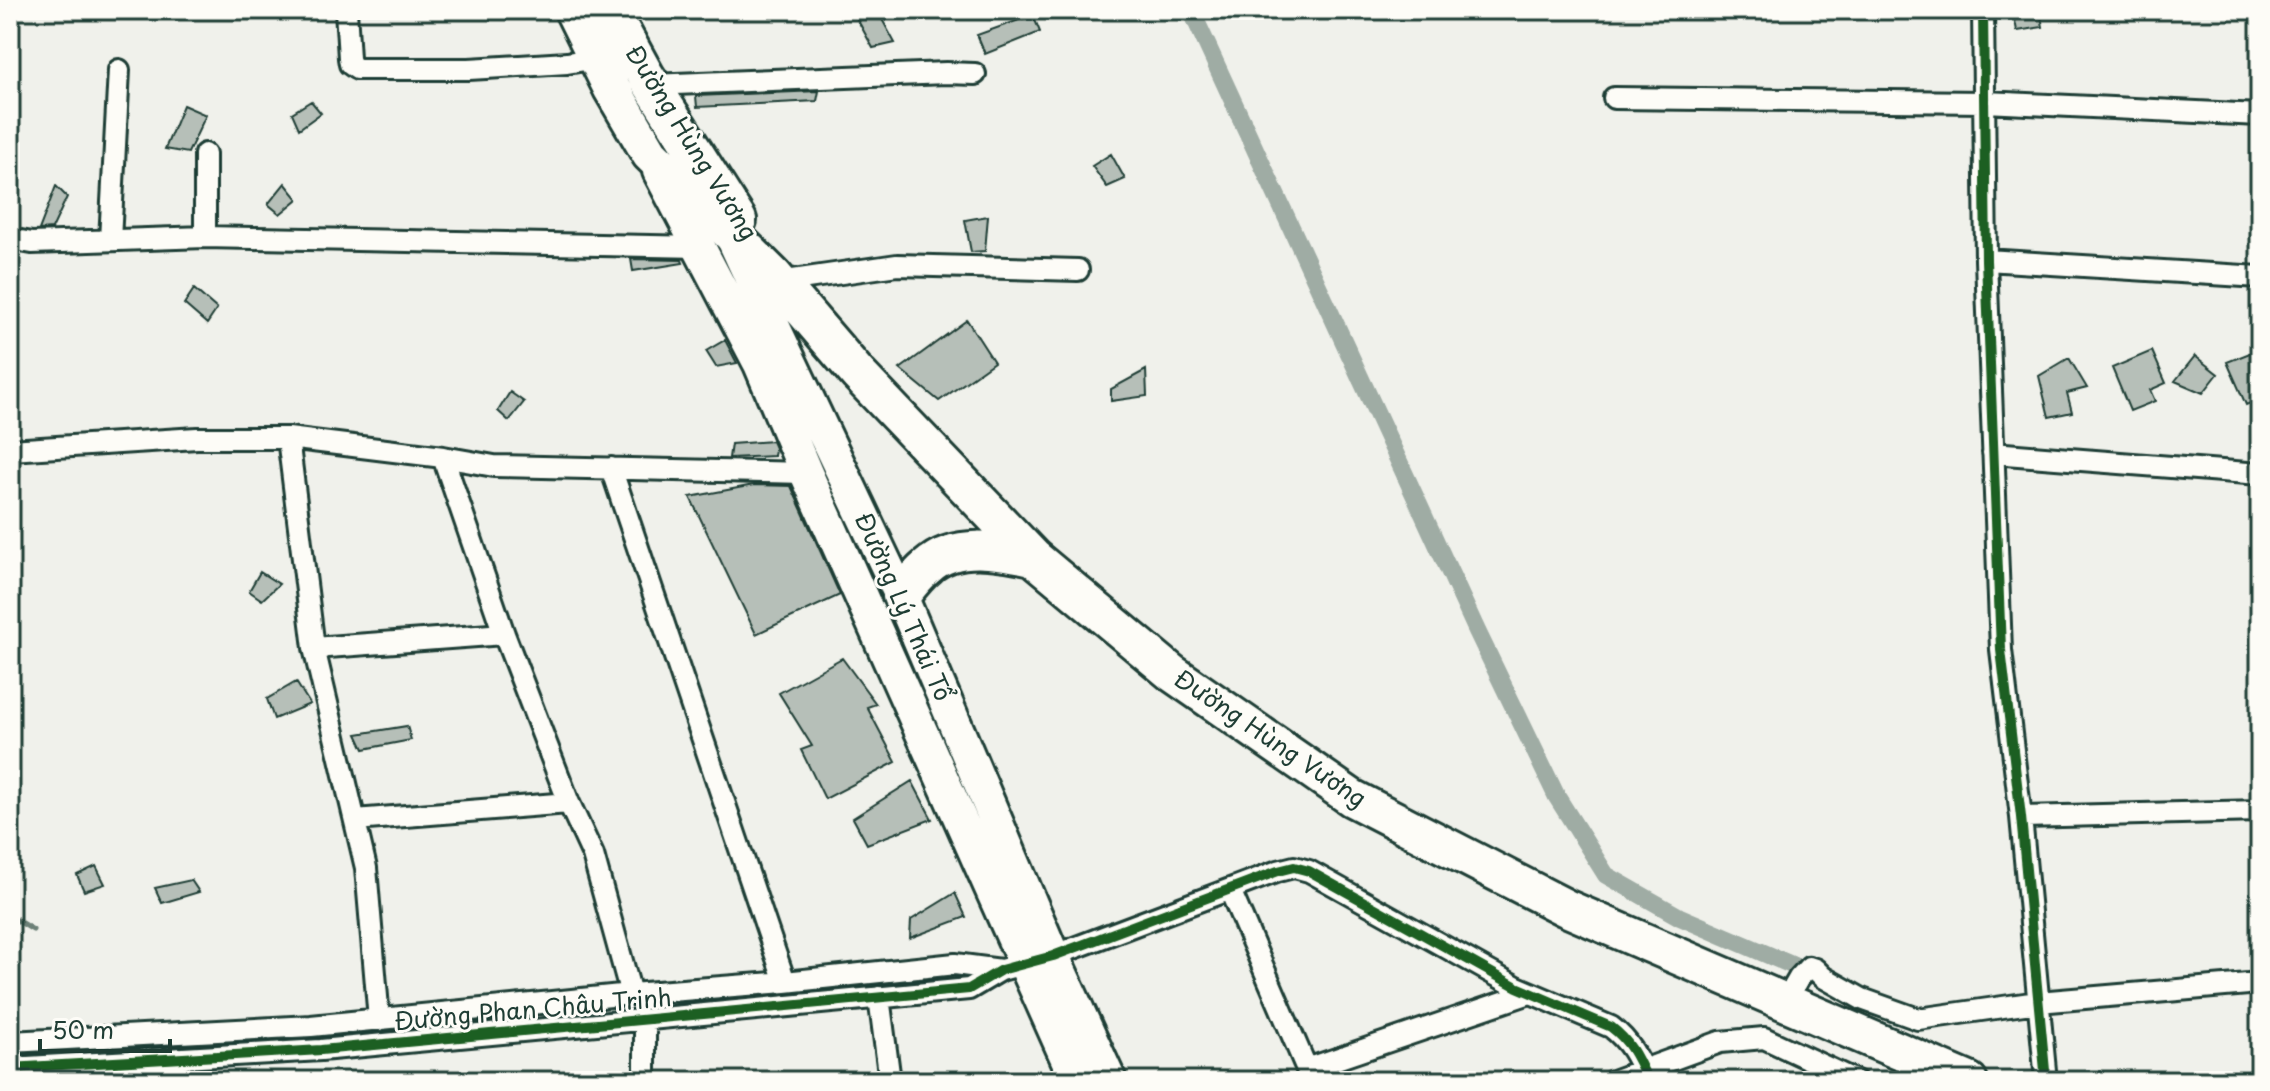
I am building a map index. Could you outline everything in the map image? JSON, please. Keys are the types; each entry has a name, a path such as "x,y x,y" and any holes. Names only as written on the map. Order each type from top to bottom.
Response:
{"highway":[{"name":"Đường Hùng Vương","path":"573,10 612,89 650,154 716,240 776,278"},
{"name":"Đường Hùng Vương","path":"610,10 651,85 776,278 858,374 1033,557 1172,673 1352,798 1566,908 1792,990 1969,1081"},
{"path":"901,596 928,565 946,554 966,550 1001,551 1033,557"}],"main road":[{"name":"Đường Lý Thái Tổ","path":"685,138 716,240 760,364 1077,1081"},
{"name":"Đường Lý Thái Tổ","path":"716,240 901,596 1026,964 1110,1081"},
{"path":"851,571 883,558"}],"street":[{"path":"346,10 350,64 357,69 469,69 567,63 597,58"},
{"path":"1983,10 1986,260 2001,650 2021,817 2046,1081"},
{"path":"110,240 119,70"},
{"path":"651,85 975,74"},
{"path":"1614,98 1985,102 2260,115"},
{"path":"205,154 205,237"},
{"path":"10,239 32,243 205,237 716,240"},
{"path":"1986,260 2260,277"},
{"path":"776,278 897,265 1078,270"},
{"path":"10,450 197,438 288,438 494,466 806,473"},
{"path":"288,438 314,648 366,868 379,1020"},
{"path":"1993,453 2260,474"},
{"path":"443,457 504,634 569,803 593,855 631,994"},
{"path":"611,468 785,982"},
{"path":"314,648 504,634"},
{"path":"355,820 569,803"},
{"path":"2021,817 2260,811"},
{"path":"1026,964 1294,867 1309,871 1530,993 1611,1027 1634,1050 1645,1075"},
{"path":"1230,890 1310,1075 1530,993"},
{"name":"Đường Phan Châu Trinh","path":"10,1042 379,1020 955,964 1026,964"},
{"name":"Đường Phan Châu Trinh","path":"10,1068 321,1050 969,989 1026,964"},
{"path":"1792,990 1808,968 1813,968 1855,996 1916,1018 2038,1002 2260,983"},
{"path":"879,997 890,1081"},
{"path":"512,1006 516,1032"},
{"path":"645,1019 645,1081"},
{"path":"205,1032 207,1057"},
{"path":"1613,1081 1645,1075 1720,1042 1764,1038 1856,1081"}],"building":[{"path":"868,10 877,10 895,43 873,48 856,17"},
{"path":"2013,10 2040,10 2043,27 2017,31"},
{"path":"1033,15 1040,32 985,54 977,35"},
{"path":"819,91 817,101 697,107 696,96"},
{"path":"311,101 321,113 299,129 292,113"},
{"path":"183,105 206,115 188,153 165,149"},
{"path":"1111,154 1125,179 1107,187 1092,166"},
{"path":"285,183 298,199 280,214 268,204"},
{"path":"56,186 67,197 52,229 39,230"},
{"path":"988,216 985,251 971,252 965,220"},
{"path":"631,259 682,260 683,263 633,271"},
{"path":"194,289 217,309 207,324 184,304"},
{"path":"967,320 994,362 939,401 900,369"},
{"path":"725,340 737,363 716,367 706,351"},
{"path":"2260,349 2260,399 2246,405 2227,362"},
{"path":"2152,351 2166,383 2150,390 2155,401 2130,411 2112,368"},
{"path":"2195,356 2218,374 2203,393 2175,381"},
{"path":"2069,358 2087,388 2067,393 2072,412 2049,417 2039,376"},
{"path":"1146,370 1147,396 1111,401 1111,389"},
{"path":"510,392 524,402 509,421 498,411"},
{"path":"772,441 774,456 729,458 731,444"},
{"path":"754,485 791,486 840,595 756,634 690,497"},
{"path":"260,572 279,584 262,600 249,591"},
{"path":"842,658 876,704 867,707 896,762 825,799 801,750 812,746 779,693"},
{"path":"296,682 310,704 274,719 267,699"},
{"path":"407,726 411,740 364,749 357,734"},
{"path":"912,781 932,819 867,844 853,818"},
{"path":"96,866 105,884 84,891 77,875"},
{"path":"191,880 199,892 162,903 155,888"},
{"path":"955,893 966,917 910,938 911,920"}],"waterway":[{"path":"1191,10 1477,631 1557,797 1606,875 1680,917 1815,975"},
{"path":"10,916 33,930"}],"cycle path":[{"path":"1983,10 1986,260 2001,650 2021,817 2046,1081"},
{"path":"10,1068 321,1050 969,989 1001,970 1053,956 1294,867 1309,871 1517,987 1611,1027 1629,1045 1648,1081"}]}
